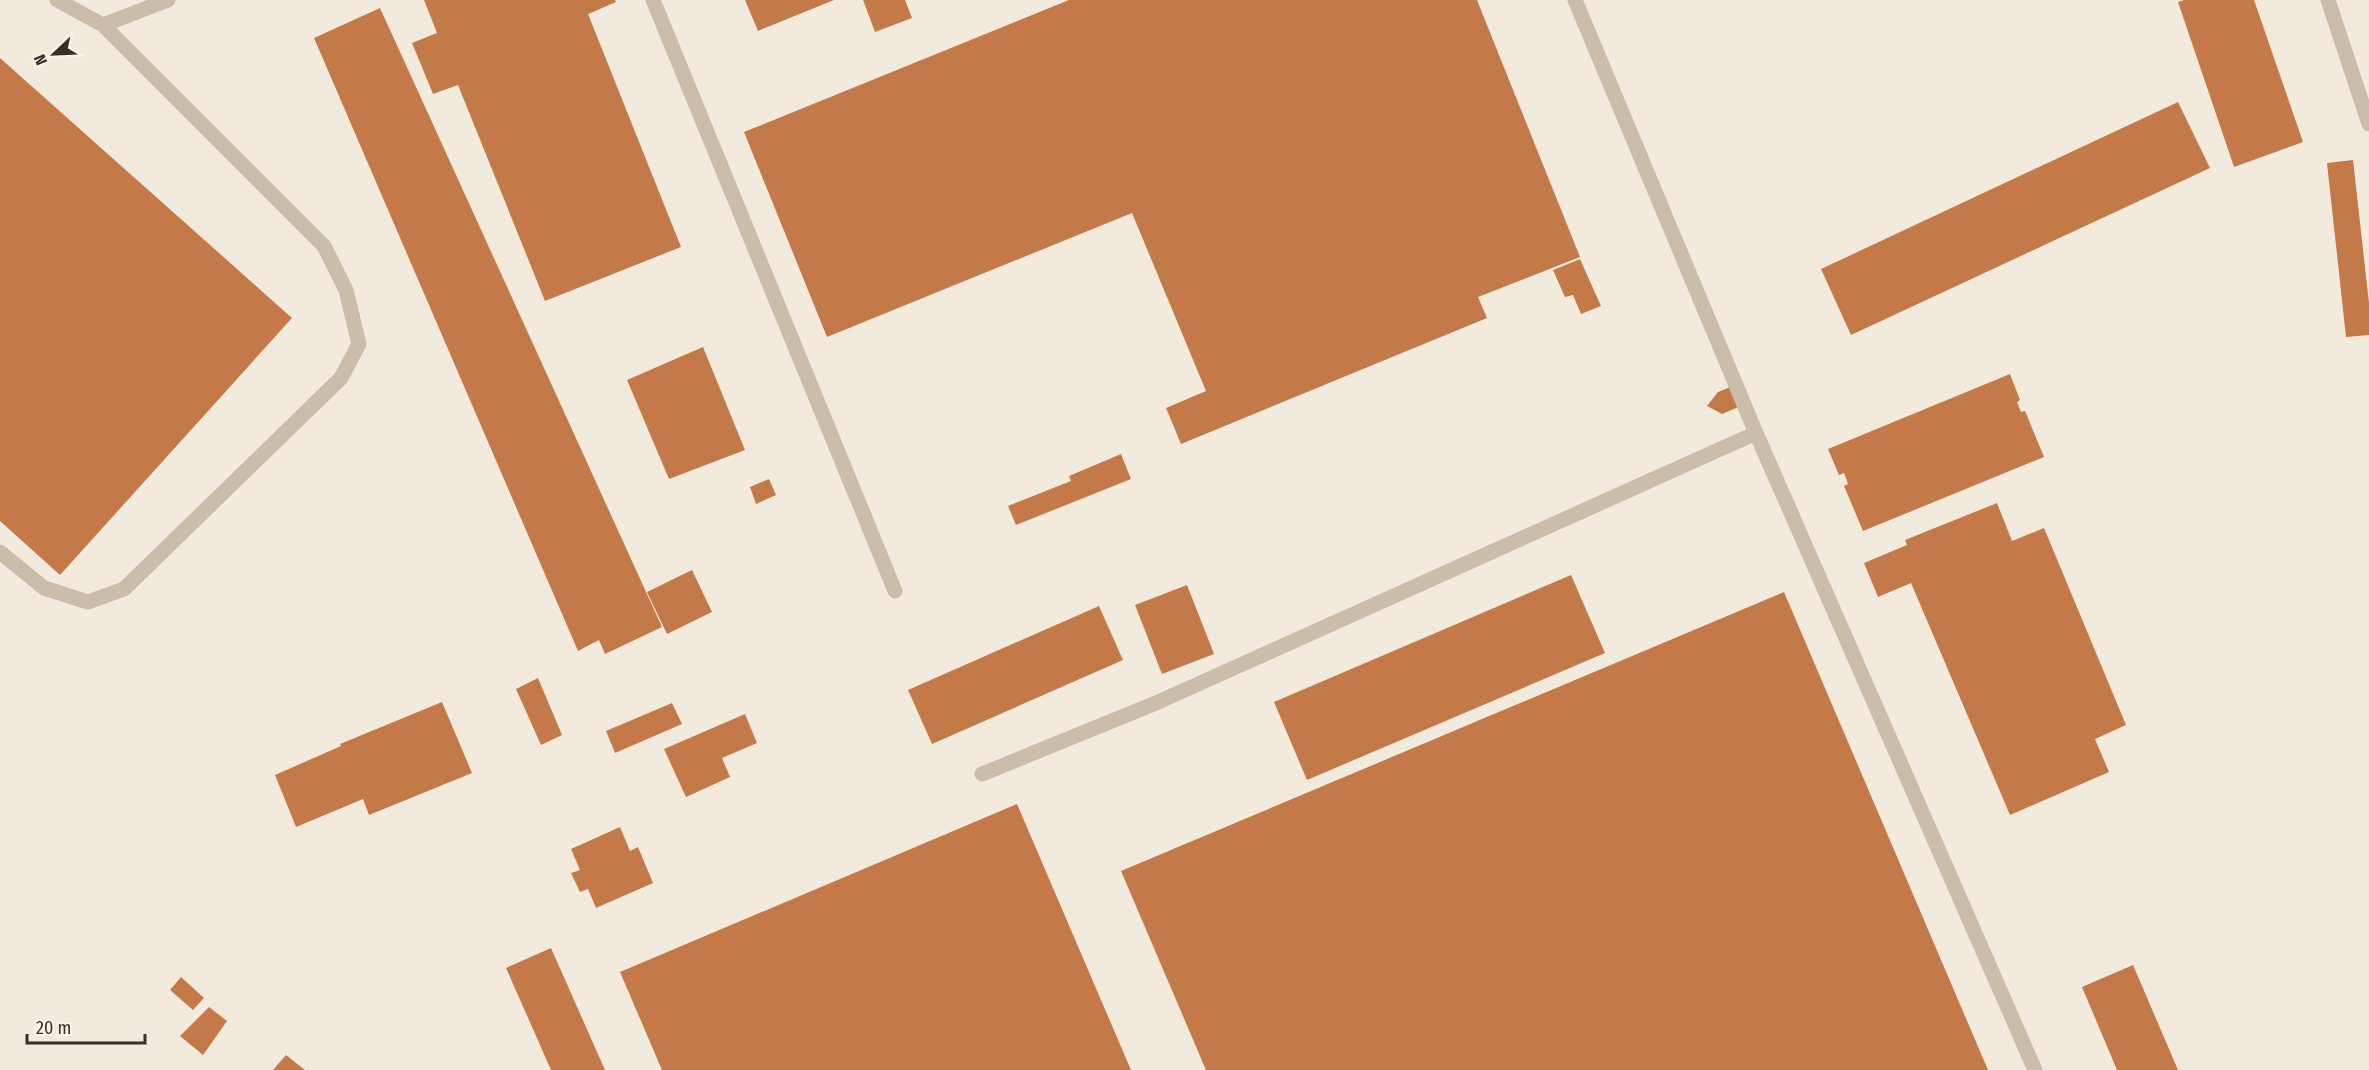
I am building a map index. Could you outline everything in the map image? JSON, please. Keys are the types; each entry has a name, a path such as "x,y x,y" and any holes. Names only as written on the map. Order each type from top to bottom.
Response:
{"street":[{"path":"0,552 44,588 88,602 124,589 341,378 359,344 346,290 324,246 102,25 57,0"},
{"path":"102,25 168,0"},
{"path":"653,0 894,591"},
{"path":"1575,0 1756,433 2035,1070"},
{"path":"2328,0 2369,124"},
{"path":"982,774 1156,703 1756,433"}],"building":[{"path":"424,0 615,0 616,2 588,14 681,247 545,301 458,85 433,94 412,43 437,33"},
{"path":"745,0 834,0 758,31"},
{"path":"863,0 905,0 912,18 875,32"},
{"path":"1069,0 1477,0 1580,257 1478,297 1487,318 1181,444 1166,408 1206,391 1132,213 827,337 744,132"},
{"path":"2184,0 2254,0 2303,142 2234,167 2178,2"},
{"path":"380,8 662,627 605,654 599,640 578,651 314,38"},
{"path":"0,58 292,318 60,575 0,521"},
{"path":"2178,102 2210,168 1851,335 1821,269"},
{"path":"2353,160 2369,303 2369,335 2346,337 2327,163"},
{"path":"1580,259 1601,306 1581,314 1573,295 1565,297 1553,270"},
{"path":"703,347 745,450 669,479 627,380"},
{"path":"2010,374 2020,400 2017,402 2021,412 2025,411 2044,457 1863,531 1844,486 1848,484 1844,473 1839,475 1828,449"},
{"path":"1733,386 1741,406 1722,414 1707,406 1718,392"},
{"path":"1121,454 1131,479 1016,525 1008,506 1071,481 1069,476"},
{"path":"769,479 776,495 756,504 750,487"},
{"path":"1997,503 2012,541 2044,528 2126,725 2095,739 2109,772 2010,815 1911,583 1878,597 1864,563 1907,545 1905,540"},
{"path":"692,570 712,612 667,634 647,592"},
{"path":"1571,575 1605,653 1307,780 1274,702"},
{"path":"1187,585 1214,654 1162,674 1135,605"},
{"path":"1784,592 1988,1070 1206,1070 1121,871"},
{"path":"1099,606 1123,660 932,744 908,690"},
{"path":"538,678 562,735 541,745 516,689"},
{"path":"442,702 472,773 369,815 363,799 296,827 275,775 341,746 340,744"},
{"path":"672,703 682,724 615,753 606,731"},
{"path":"745,714 757,743 722,758 730,777 686,797 664,749"},
{"path":"1017,804 1131,1070 662,1070 620,972"},
{"path":"620,827 630,851 638,847 653,883 596,908 588,889 580,892 571,873 580,870 571,849"},
{"path":"551,948 605,1070 551,1070 506,968"},
{"path":"2133,965 2178,1070 2117,1070 2082,987"},
{"path":"181,977 204,998 193,1010 170,990"},
{"path":"209,1007 227,1021 203,1055 180,1036"},
{"path":"286,1055 305,1070 273,1070"}]}
